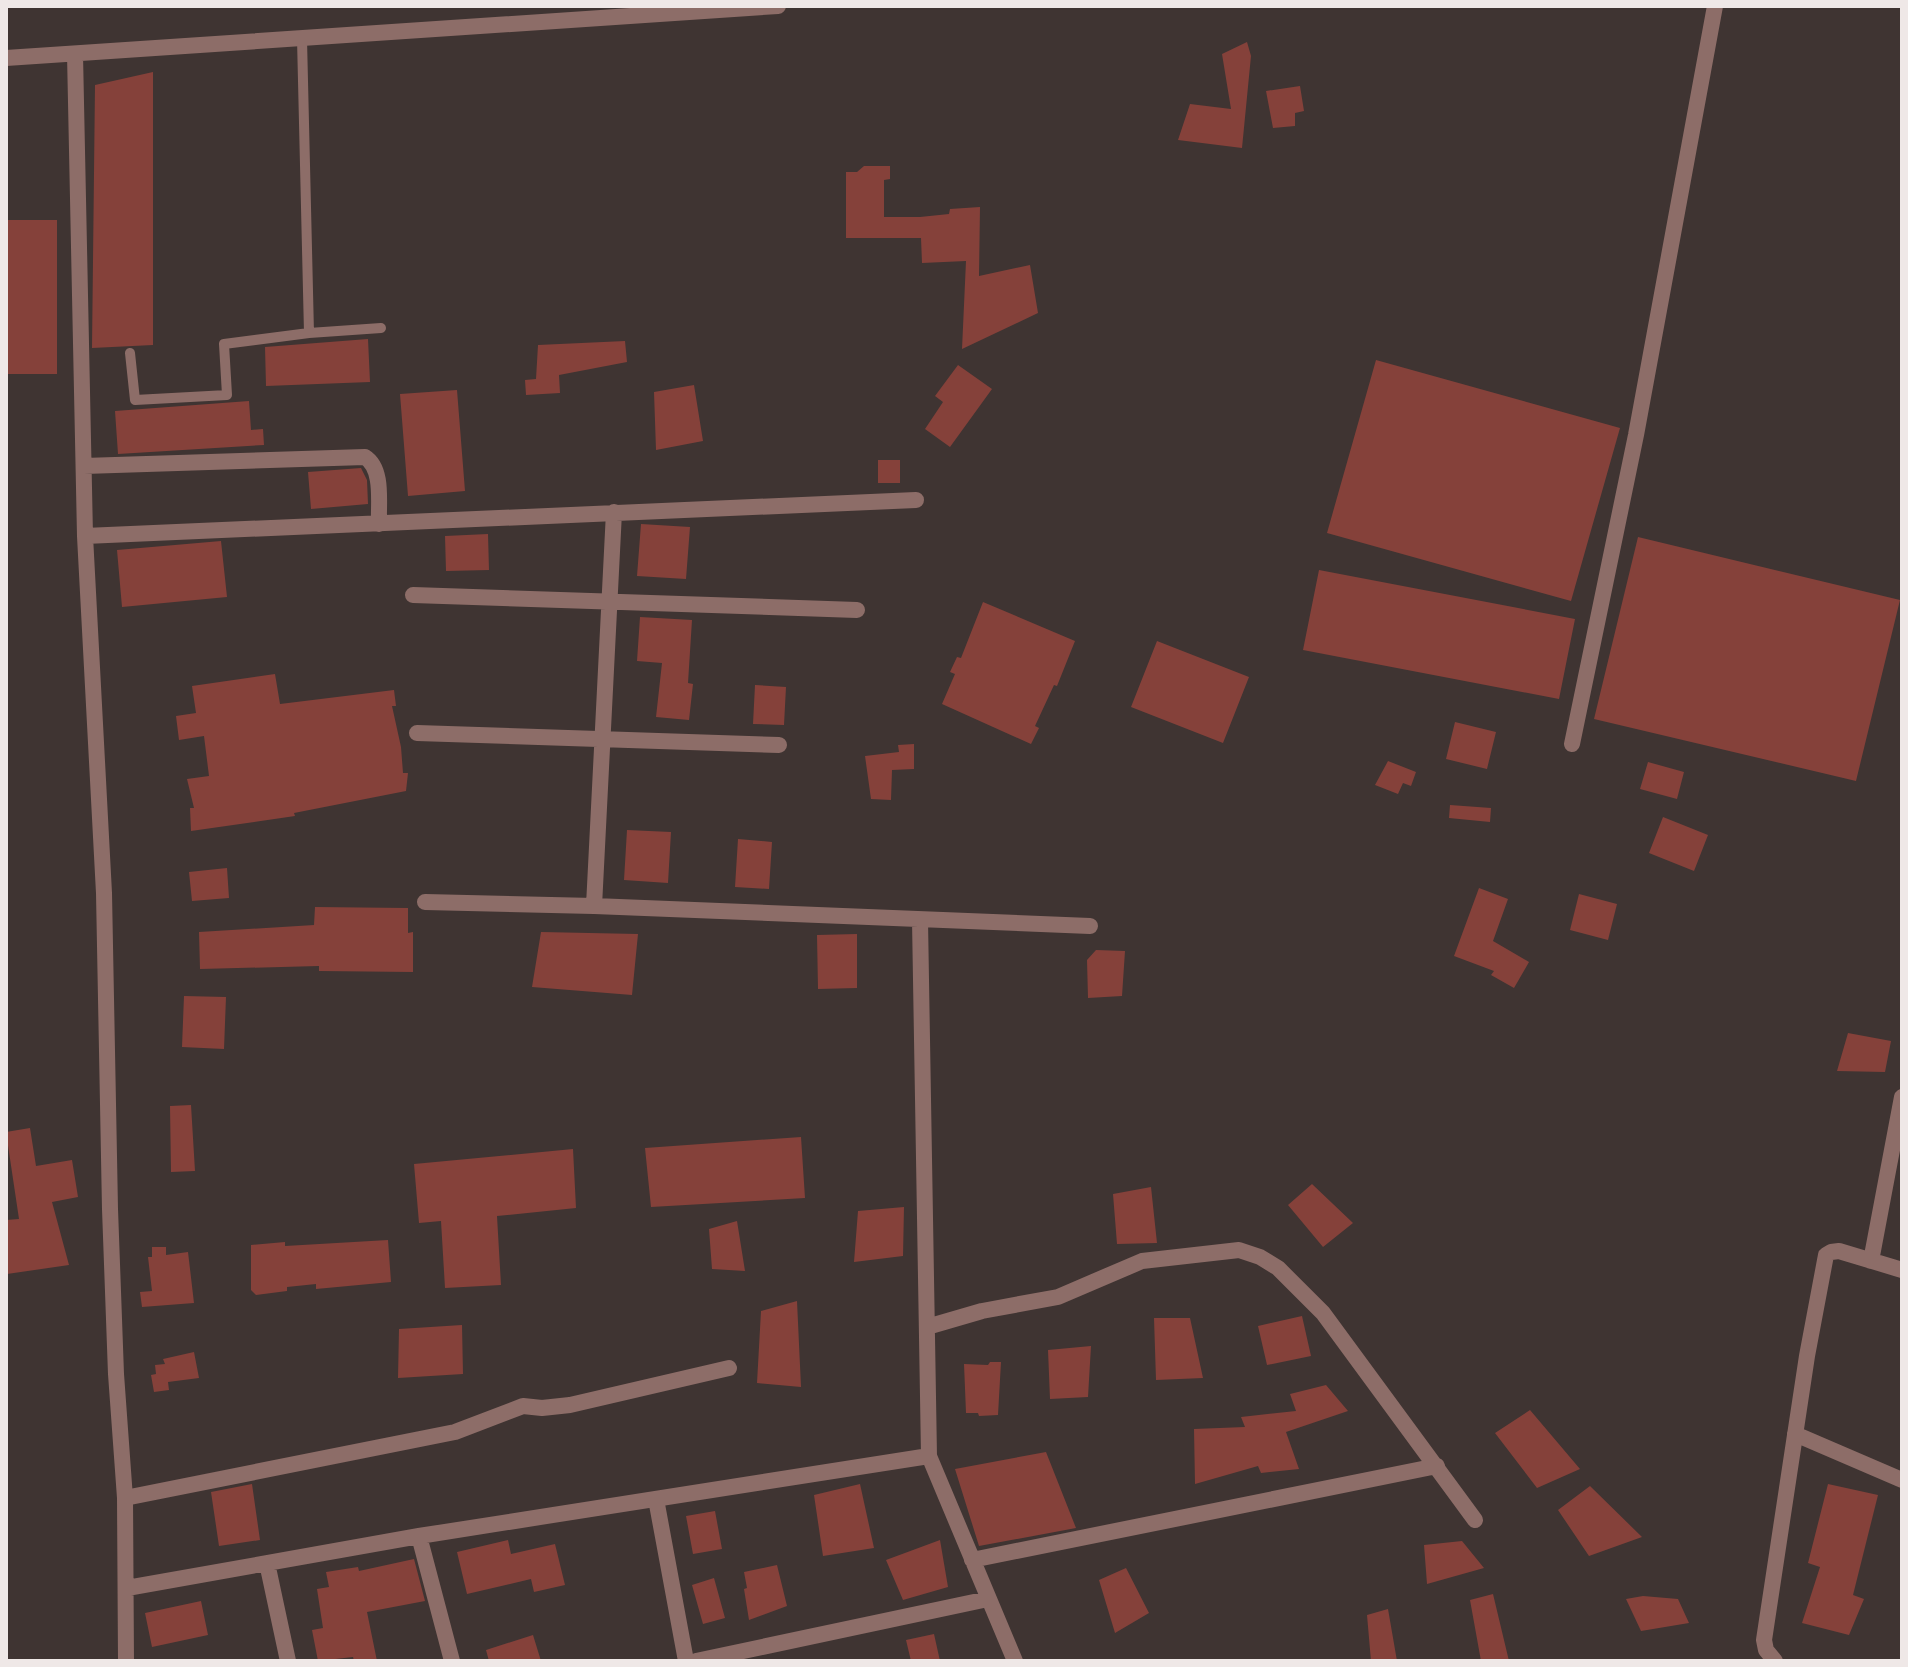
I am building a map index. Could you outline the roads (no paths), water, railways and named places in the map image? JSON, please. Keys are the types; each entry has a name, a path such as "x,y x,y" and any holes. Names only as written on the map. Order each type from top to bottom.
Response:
{"street":[{"path":"6,58 778,6"},
{"path":"1572,744 1636,435 1715,6"},
{"path":"75,54 85,536 104,893 110,1209 116,1374 125,1498 126,1661"},
{"path":"84,466 365,457 372,462 377,474 379,524"},
{"path":"85,536 916,500"},
{"path":"594,906 614,512"},
{"path":"413,595 857,610"},
{"path":"417,733 779,745"},
{"path":"425,902 1090,926"},
{"path":"920,920 929,1456 1015,1661"},
{"path":"1871,1261 1902,1097"},
{"path":"927,1327 982,1311 1058,1297 1142,1261 1239,1250 1260,1257 1278,1268 1323,1313 1475,1520"},
{"path":"1775,1661 1766,1650 1764,1640 1826,1255 1839,1251 1902,1270"},
{"path":"125,1498 455,1432 523,1406 542,1408 570,1405 729,1368"},
{"path":"1795,1434 1902,1480"},
{"path":"127,1588 419,1536 929,1456"},
{"path":"972,1560 1437,1466"},
{"path":"656,1499 686,1661"},
{"path":"419,1536 452,1661"},
{"path":"267,1563 288,1661"},
{"path":"696,1661 988,1599"}],"lane":[{"path":"302,39 309,333"},
{"path":"130,353 135,400 227,395 224,344 381,328"}]}
